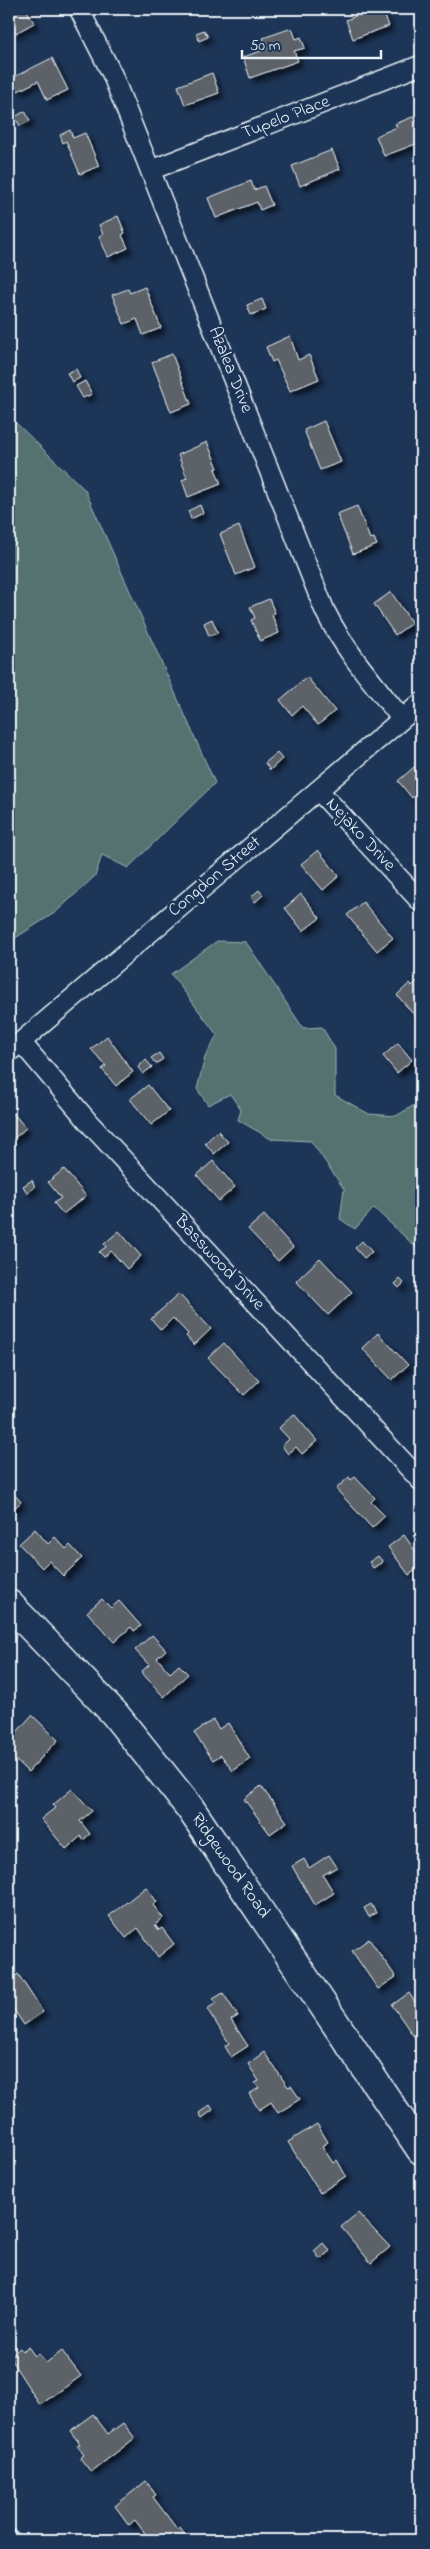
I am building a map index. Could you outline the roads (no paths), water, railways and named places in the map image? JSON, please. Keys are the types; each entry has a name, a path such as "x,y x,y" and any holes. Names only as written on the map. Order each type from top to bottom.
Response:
{"main road":[{"name":"Ridgewood Road","path":"9,1604 114,1714 190,1808 421,2150"}],"street":[{"name":"Azalea Drive","path":"79,9 112,74 325,611 340,640 356,663 402,719"},
{"name":"Tupelo Place","path":"151,170 421,65"},
{"name":"Congdon Street","path":"15,1047 421,703"},
{"name":"Nejako Drive","path":"318,790 421,902"},
{"name":"Basswood Drive","path":"15,1047 91,1125 421,1481"}]}
